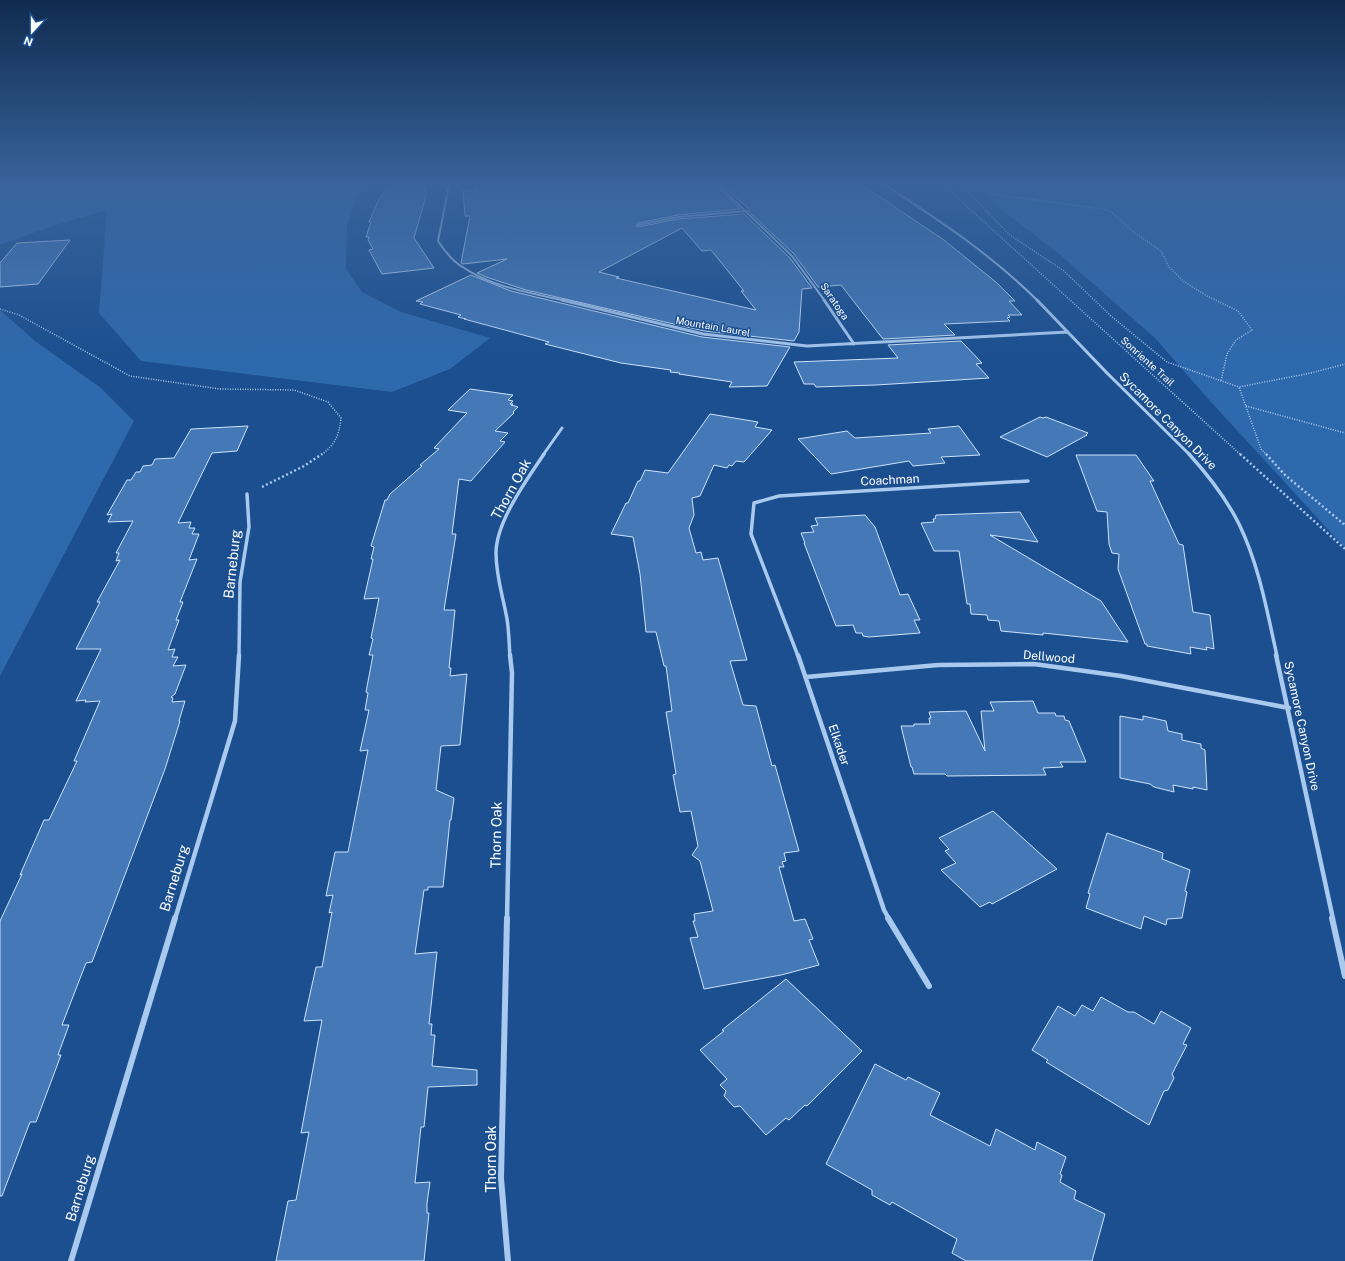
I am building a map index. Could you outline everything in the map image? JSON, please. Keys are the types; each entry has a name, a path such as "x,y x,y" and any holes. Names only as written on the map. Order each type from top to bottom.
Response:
{"street":[{"name":"Mountain Laurel","path":"439,242 447,254 460,266 483,278 518,290 703,334 807,346 1068,332"},
{"name":"Saratoga","path":"779,242 800,265 854,344"},
{"name":"Sycamore Canyon Drive","path":"970,242 1001,266 1181,447 1215,483 1238,521 1255,564 1289,708 1345,976"},
{"name":"Thorn Oak","path":"508,1261 501,1178 512,673 507,619 499,587 496,551 504,519 528,477 562,428"},
{"name":"Coachman","path":"754,503 779,496 1028,481"},
{"name":"Barneburg","path":"71,1261 235,721 240,641 240,582 249,527 247,494"},
{"name":"Elkader","path":"754,503 751,534 806,677 884,910 929,986"},
{"name":"Dellwood","path":"806,677 938,665 1034,664 1121,676 1289,708"}],"path":[{"name":"Sonriente Trail","path":"1006,242 1345,549"},
{"path":"1020,242 1064,271 1111,316 1167,362 1238,388 1311,373 1345,364"},
{"path":"1148,242 1161,251 1169,267 1183,281 1207,296 1238,311 1252,330 1236,340 1227,354 1221,381"},
{"path":"0,309 19,315 130,376 220,389 294,390 328,402 341,418 339,435 325,452 294,472 247,494"},
{"path":"1238,388 1261,449 1285,475 1345,525"},
{"path":"1245,406 1345,433"}],"shaded area":[{"path":"0,242 9,242 0,245"},
{"path":"105,242 347,242 346,269 362,292 401,312 490,338 450,369 392,392 141,361 99,313"},
{"path":"1043,242 1345,242 1345,548 1210,401 1155,338"},
{"path":"0,310 35,341 101,388 134,421 0,676"}],"building":[{"path":"69,242 38,284 0,287 0,263 17,243"},
{"path":"369,242 417,242 434,268 382,274 369,250 373,249"},
{"path":"465,242 656,242 599,272 619,277 616,278 756,310 741,291 744,291 711,250 702,251 694,242 773,242 790,258 812,288 802,289 799,332 794,341 704,331 526,290 477,273 507,259 461,263"},
{"path":"781,242 946,242 997,283 1015,301 1009,301 1022,315 1008,315 1010,317 1007,318 1010,321 944,324 955,335 883,339 841,285 818,287 794,254"},
{"path":"471,275 511,291 702,337 790,347 767,386 729,387 732,382 679,374 680,373 670,372 671,370 621,363 545,344 549,342 464,319 466,319 458,317 461,315 420,304 423,302 416,301"},
{"path":"961,341 982,363 976,364 989,378 816,387 814,384 804,384 794,362 898,358 888,345"},
{"path":"470,389 513,395 508,400 513,401 510,404 513,404 511,405 518,407 513,412 514,413 495,431 508,433 500,441 505,442 471,481 459,479 452,534 456,534 444,610 455,610 449,668 451,668 450,676 467,674 460,745 441,746 436,790 454,798 450,820 443,887 428,887 428,890 424,890 415,954 437,952 429,1024 432,1024 431,1035 435,1035 432,1066 477,1070 477,1085 428,1087 424,1127 421,1127 415,1183 430,1182 427,1203 427,1213 429,1213 424,1261 276,1261 288,1201 296,1200 309,1132 301,1133 322,1020 304,1021 316,967 322,967 332,912 329,913 333,895 326,896 335,852 348,852 368,750 360,751 369,710 365,710 368,693 366,692 373,655 369,655 379,598 364,599 373,559 371,559 374,547 371,546 385,500 387,500 390,494 422,466 420,465 439,449 434,448 467,413 448,410"},
{"path":"710,414 758,422 755,427 772,430 744,462 736,461 732,466 729,465 727,468 714,465 700,496 692,498 694,515 689,528 696,553 701,552 703,560 718,558 747,660 730,661 743,705 756,706 772,766 775,765 799,851 784,853 786,861 782,862 784,867 779,867 794,921 805,919 813,939 809,940 819,965 781,975 704,989 690,938 698,937 693,921 695,921 694,914 713,911 700,861 692,855 698,846 691,811 680,812 673,775 676,774 666,712 672,711 666,666 664,666 656,632 646,632 640,574 633,537 611,534 626,503 628,503 645,470 668,473"},
{"path":"1040,417 1046,417 1088,433 1087,435 1047,457 1000,437"},
{"path":"248,426 237,451 212,453 178,523 191,522 189,528 195,528 192,534 199,534 189,560 197,559 180,602 183,602 176,620 179,620 168,650 175,649 172,657 178,657 173,666 186,665 175,694 171,697 173,698 172,702 185,701 180,721 165,769 92,962 86,963 62,1025 69,1025 58,1055 61,1055 36,1122 30,1122 2,1196 0,1196 0,921 22,874 20,875 44,820 49,820 77,761 74,761 100,701 76,701 101,649 76,649 100,602 97,602 120,560 116,561 119,553 116,553 133,521 108,522 112,514 107,515 127,480 131,480 136,472 140,472 143,466 152,465 155,459 174,458 191,429"},
{"path":"959,426 980,455 941,457 945,463 913,466 909,461 831,474 798,439 847,431 855,438 931,433 928,429"},
{"path":"1076,455 1136,455 1154,481 1150,481 1179,544 1183,545 1193,612 1210,615 1214,649 1206,647 1207,650 1190,647 1191,654 1147,646 1147,644 1145,644 1118,569 1119,554 1112,553 1109,544 1107,512 1097,511"},
{"path":"1020,512 1038,542 990,535 1101,601 1128,642 1043,633 1043,635 1001,631 999,621 988,620 987,615 971,614 970,604 967,604 959,551 934,551 921,523 934,522 933,519 935,519 936,515"},
{"path":"865,515 875,527 900,595 908,594 920,620 914,620 920,633 869,637 863,636 862,633 856,633 853,625 836,626 801,533 814,532 811,526 818,525 815,518"},
{"path":"1033,701 1038,713 1055,713 1056,716 1064,716 1065,720 1069,721 1086,762 1060,762 1063,767 1043,768 1046,775 947,776 945,774 914,774 901,726 930,724 929,718 931,718 929,712 966,711 985,751 981,711 994,711 990,702"},
{"path":"1120,716 1143,720 1143,716 1166,721 1168,731 1182,734 1182,740 1201,744 1201,748 1205,750 1207,790 1173,785 1174,792 1154,787 1150,784 1120,778"},
{"path":"993,811 1057,869 992,904 990,902 980,907 941,870 956,863 945,851 949,849 939,838"},
{"path":"1107,833 1163,853 1162,859 1190,870 1185,891 1187,892 1182,918 1167,919 1166,925 1144,916 1141,929 1086,908 1090,894 1088,893"},
{"path":"786,979 862,1051 807,1106 805,1105 789,1120 786,1118 766,1135 740,1106 734,1107 724,1096 726,1091 720,1085 727,1079 700,1050 724,1031 722,1030"},
{"path":"1101,997 1128,1012 1134,1012 1154,1024 1161,1011 1191,1028 1183,1044 1187,1045 1172,1074 1174,1078 1168,1090 1164,1091 1149,1125 1046,1062 1048,1060 1032,1050 1058,1006 1075,1016 1082,1005 1093,1011"},
{"path":"875,1064 906,1080 908,1077 940,1093 930,1115 990,1146 996,1129 1035,1150 1037,1142 1066,1157 1060,1174 1062,1175 1060,1182 1076,1191 1074,1199 1105,1214 1092,1261 966,1261 952,1253 957,1239 892,1202 890,1205 872,1195 872,1190 826,1164"}]}
